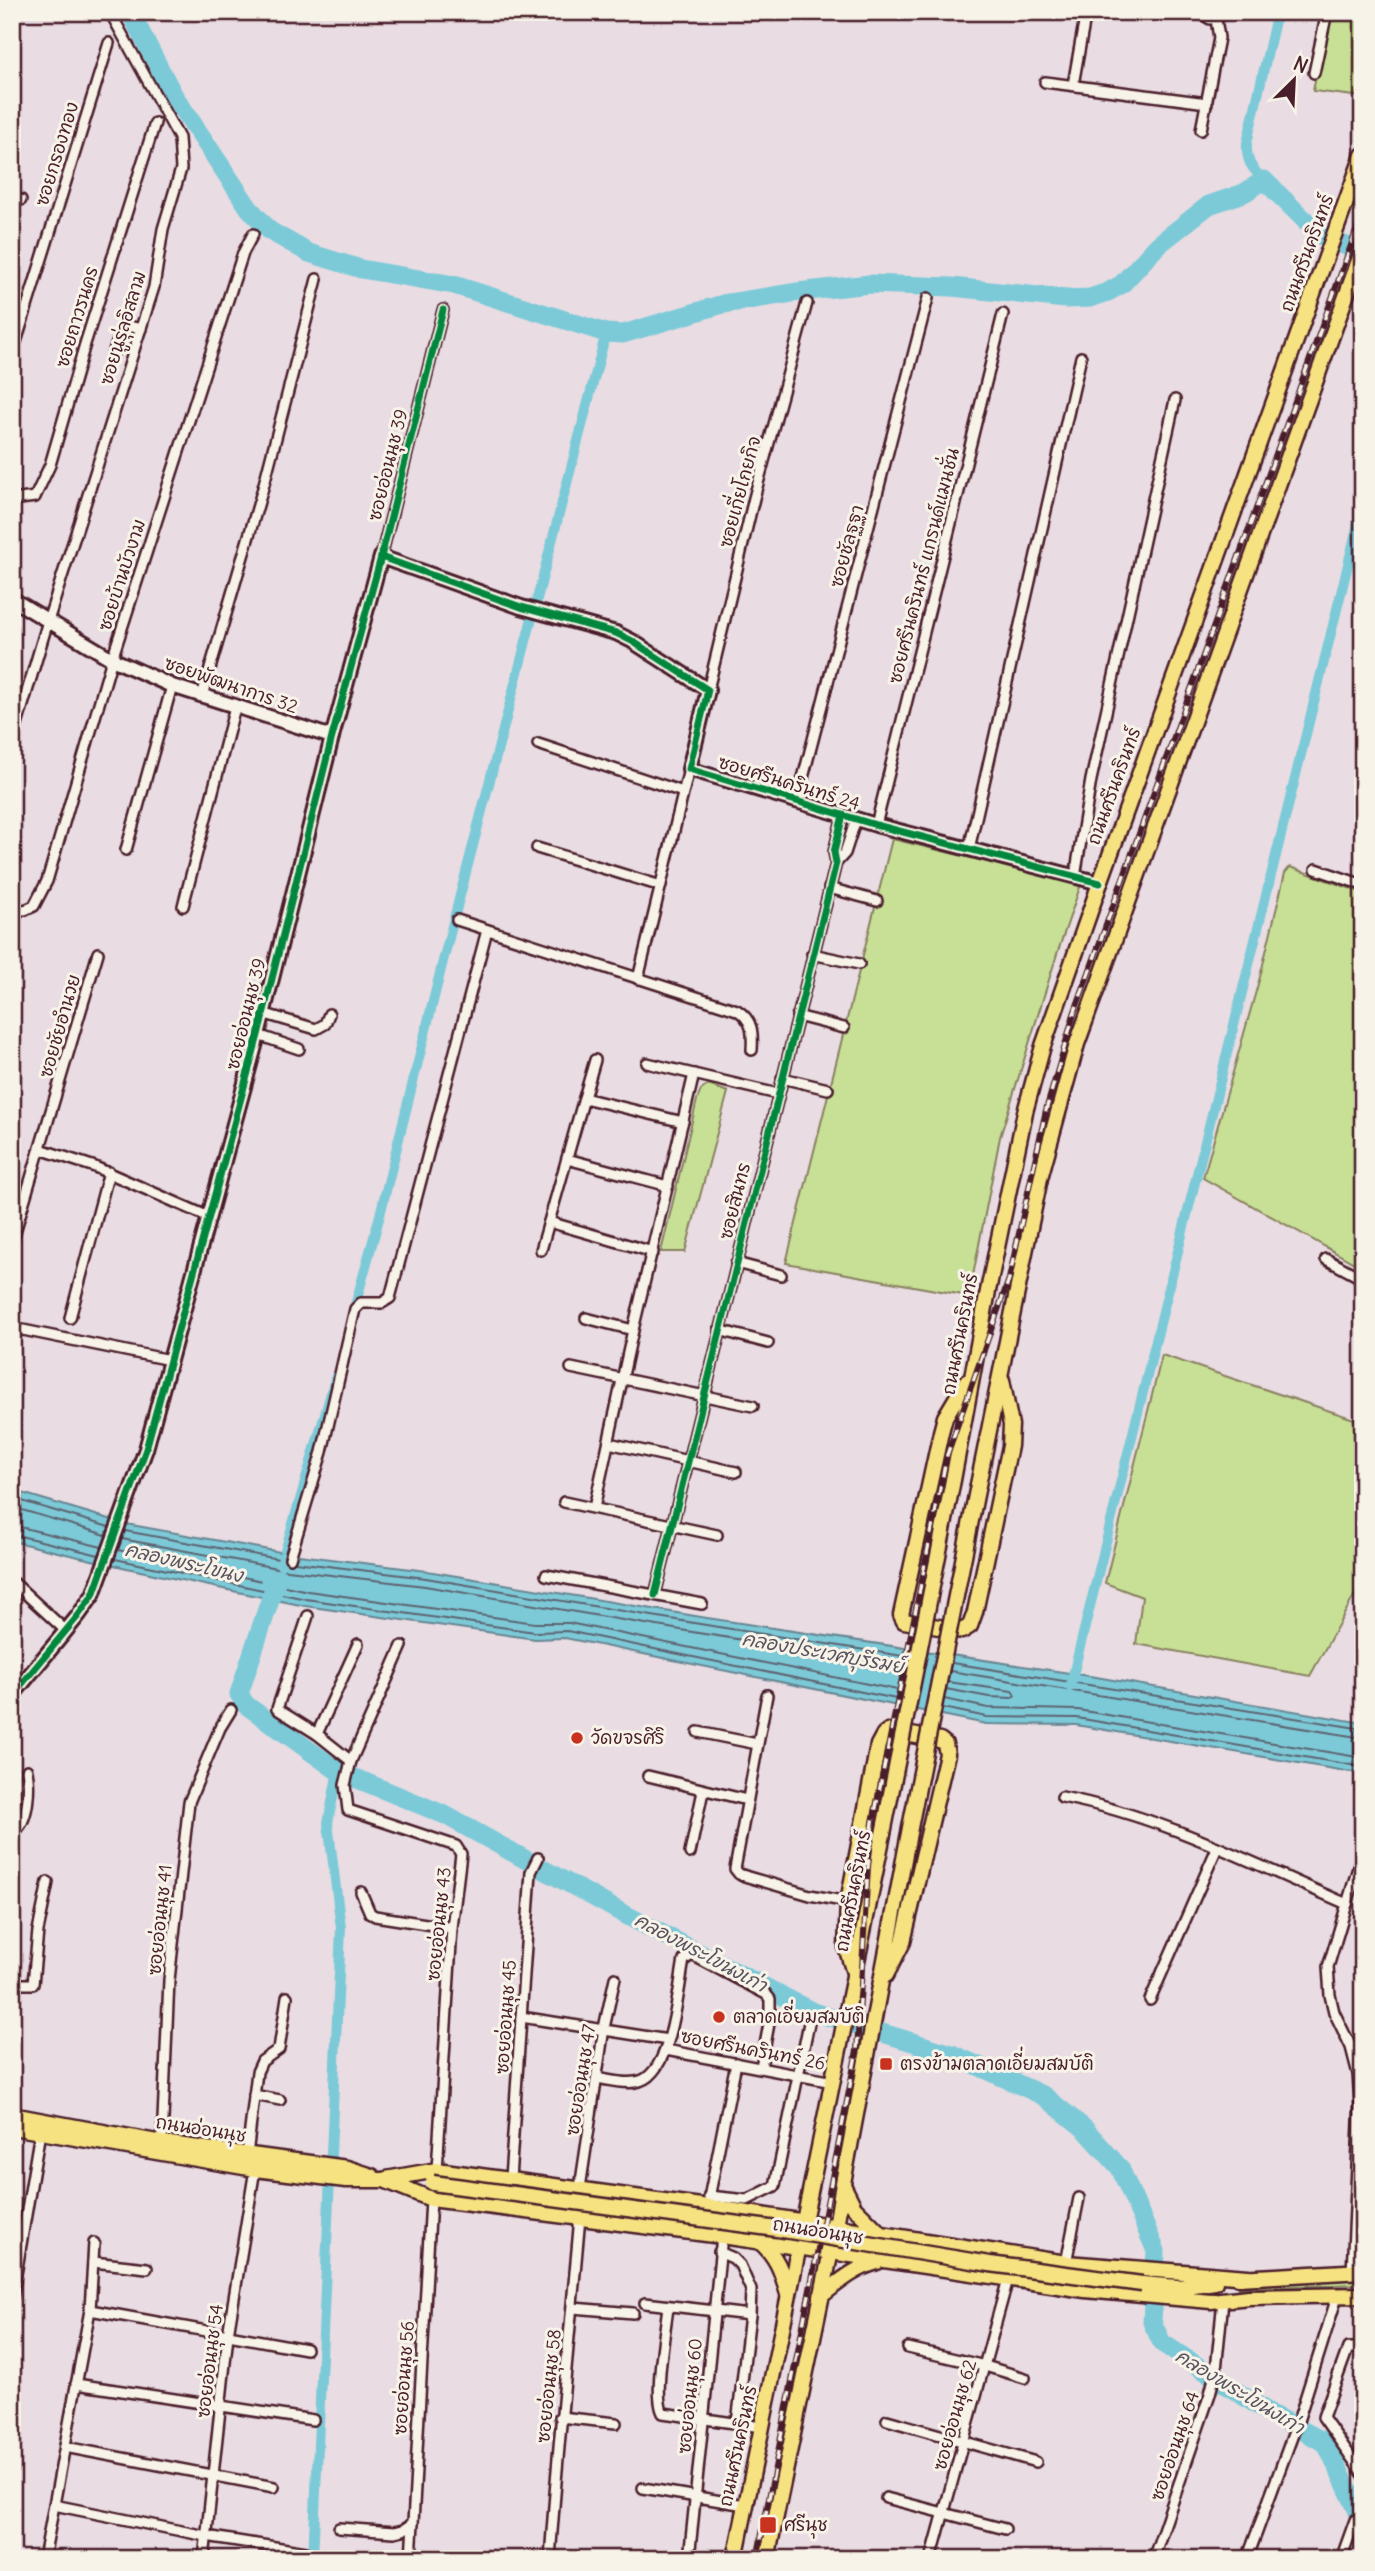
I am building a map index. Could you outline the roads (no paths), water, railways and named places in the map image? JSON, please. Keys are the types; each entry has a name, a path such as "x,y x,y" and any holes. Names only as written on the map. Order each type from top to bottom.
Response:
{"main road":[{"name":"ถนนศรีนครินทร์","path":"735,2559 848,2014 1025,1111 1043,1046 1100,883 1363,155"},
{"path":"767,2559 836,2227 842,2183 908,1838 1040,1178 1077,1044 1363,248"},
{"path":"972,1371 941,1432 901,1615 904,1621 962,1631 970,1626 1010,1446 1009,1408 1001,1375"},
{"path":"855,1977 846,1951 848,1902 880,1739 888,1731 940,1740 947,1748 947,1754 903,1942 882,1984"},
{"name":"ถนนอ่อนนุช","path":"12,2115 41,2127 384,2180 431,2199 759,2241 1104,2292 1198,2301 1249,2297 1363,2295"},
{"name":"ถนนอ่อนนุช","path":"12,2127 41,2127 162,2143 253,2160"},
{"name":"ถนนอ่อนนุช","path":"384,2180 435,2176 510,2179 709,2201 723,2209 1066,2263 1248,2277"},
{"name":"ถนนอ่อนนุช","path":"435,2176 1073,2276 1249,2297"},
{"path":"764,2216 783,2214 795,2208 814,2176"},
{"path":"842,2183 854,2207 883,2235"},
{"path":"722,2236 731,2227 723,2209"},
{"path":"759,2241 770,2250 780,2267 789,2295"},
{"path":"920,2266 912,2260 910,2253 914,2247 924,2242"},
{"path":"821,2296 856,2270 881,2261"},
{"name":"ถนนอ่อนนุช","path":"1180,2287 1248,2277 1357,2271"}],"street":[{"name":"ซอยนูรุ่ลอิสลาม","path":"12,742 154,287 163,229 181,169 179,138 110,12"},
{"path":"1073,85 1086,12"},
{"path":"1169,12 1190,12"},
{"path":"1199,12 1205,18 1216,19 1224,12"},
{"path":"1314,73 1326,12"},
{"path":"1355,12 1363,13"},
{"path":"1201,130 1219,38 1216,19"},
{"name":"ซอยกรองทอง","path":"12,355 108,43"},
{"path":"1045,82 1207,103"},
{"name":"ซอยถาวรนคร","path":"12,500 35,497 41,489 155,123"},
{"name":"ซอยบ้านบัวงาม","path":"12,909 25,910 34,906 47,881 112,659 243,253 253,234"},
{"path":"202,696 263,488 317,279"},
{"name":"ซอยชัลฐฐา","path":"797,801 928,298"},
{"name":"ซอยเกี่ยโกยกิจ","path":"708,690 754,498 807,303"},
{"name":"ซอยอ่อนนุช 39","path":"12,1696 93,1595 146,1449 258,1035 443,310"},
{"name":"ซอยศรีนครินทร์ แกรนด์แมนชั่น","path":"876,825 1003,314"},
{"path":"112,356 124,325 141,329"},
{"path":"969,849 1081,357"},
{"path":"1075,877 1091,780 1175,400"},
{"path":"382,557 521,607 616,633 708,690 638,979"},
{"name":"ซอยพัฒนาการ 32","path":"12,599 112,659 172,686 332,737"},
{"path":"1363,676 1363,688"},
{"path":"126,850 172,686"},
{"path":"183,906 234,707"},
{"path":"538,744 683,792"},
{"name":"ซอยศรีนครินทร์ 24","path":"689,769 876,825 1100,883"},
{"name":"ซอยสินทร","path":"655,1595 812,954 836,863 845,853 849,817"},
{"path":"537,848 661,886"},
{"path":"1316,869 1363,885"},
{"path":"830,888 877,901"},
{"path":"457,920 737,1010 750,1022 753,1033 752,1050"},
{"path":"290,1559 322,1452 355,1310 361,1303 383,1303 390,1298 487,930"},
{"name":"ซอยชัยอำนวย","path":"12,1242 98,953"},
{"path":"812,954 859,964"},
{"path":"262,1013 316,1029 325,1024 329,1014"},
{"path":"797,1016 844,1028"},
{"path":"258,1035 299,1049"},
{"path":"541,1251 596,1060"},
{"path":"647,1063 778,1094"},
{"path":"594,1508 694,1074"},
{"path":"782,1078 828,1089"},
{"path":"584,1098 683,1122"},
{"path":"40,1149 108,1172 209,1217"},
{"path":"567,1159 668,1186"},
{"path":"69,1318 108,1172"},
{"path":"549,1222 653,1252"},
{"path":"1326,1259 1363,1279"},
{"path":"736,1264 781,1275"},
{"path":"586,1318 633,1330"},
{"path":"719,1330 768,1343"},
{"path":"12,1331 170,1360"},
{"path":"571,1368 753,1406"},
{"path":"609,1443 736,1472"},
{"path":"564,1502 717,1535"},
{"path":"546,1575 702,1604"},
{"path":"13,1582 65,1630"},
{"path":"308,1616 277,1709 317,1734 351,1761"},
{"path":"317,1734 358,1644"},
{"name":"ซอยอ่อนนุช 43","path":"402,1646 351,1761 345,1785 348,1810 460,1850 435,2176"},
{"path":"767,1695 735,1865 737,1871 748,1877 810,1895 848,1902"},
{"name":"ซอยอ่อนนุช 41","path":"162,2143 169,1980 189,1802 220,1728 231,1710"},
{"path":"698,1732 757,1744"},
{"path":"12,1829 17,1829 23,1821 29,1782 27,1770"},
{"path":"648,1776 747,1800"},
{"path":"690,1853 703,1791"},
{"path":"1062,1797 1121,1811 1217,1848 1347,1904"},
{"path":"1150,2000 1217,1848"},
{"path":"1357,2271 1360,2103 1358,2074 1351,2047 1334,2012 1328,1968 1363,1851"},
{"name":"ซอยอ่อนนุช 45","path":"510,2179 534,1864"},
{"path":"12,1984 33,1984 38,1931 48,1882"},
{"path":"362,1892 370,1913 375,1916 452,1928"},
{"path":"597,2078 637,2083 653,2075 667,2045 684,1960 692,1955 770,1999 771,2018 761,2067"},
{"name":"ซอยอ่อนนุช 47","path":"580,2188 604,2028 615,1978"},
{"name":"ซอยอ่อนนุช 54","path":"204,2559 228,2335 253,2160 257,2072 262,2061 279,2049 287,1997"},
{"name":"ซอยศรีนครินทร์ 26","path":"521,2017 604,2028 736,2063 833,2082"},
{"path":"736,2063 709,2201 747,2200 775,2186 809,2024"},
{"path":"254,2095 280,2099"},
{"path":"12,2298 41,2127"},
{"path":"1066,2263 1079,2198"},
{"name":"ซอยอ่อนนุช 56","path":"411,2559 415,2442 431,2199"},
{"name":"ซอยอ่อนนุช 58","path":"550,2559 560,2417 580,2217"},
{"name":"ซอยอ่อนนุช 60","path":"689,2559 722,2236"},
{"path":"44,2559 90,2310 94,2243"},
{"path":"719,2252 733,2258 745,2274 751,2290 737,2423"},
{"path":"93,2262 147,2268"},
{"name":"ซอยอ่อนนุช 62","path":"931,2559 1008,2279"},
{"path":"1247,2559 1298,2417 1336,2297"},
{"name":"ซอยอ่อนนุช 64","path":"1153,2559 1210,2394 1216,2370 1223,2300"},
{"path":"645,2303 750,2315"},
{"path":"668,2305 660,2407 666,2414 762,2427"},
{"path":"573,2308 633,2313"},
{"path":"90,2310 306,2349"},
{"path":"908,2348 1026,2378"},
{"path":"1363,2348 1348,2348 1324,2417 1363,2474"},
{"path":"76,2384 313,2420"},
{"path":"560,2417 616,2423"},
{"path":"887,2420 1036,2462"},
{"path":"65,2447 274,2487"},
{"path":"643,2488 745,2505"},
{"path":"886,2498 1005,2529"},
{"path":"54,2505 206,2536 306,2552"},
{"path":"1340,2559 1355,2520"},
{"path":"339,2528 394,2532 413,2523"}],"water":[{"path":"12,1490 126,1524 291,1554 427,1571 707,1618 1096,1677 1363,1723 1363,1774 1076,1725 986,1724 565,1638 535,1639 305,1606 232,1591 12,1541"}],"waterway":[{"path":"130,12 173,94 249,208 270,231 309,253 361,269 454,285 606,333 623,334 723,304 869,284 952,287 1066,299 1090,298 1122,284 1158,245 1209,205 1244,193 1264,180 1320,235 1363,253"},
{"path":"1264,180 1250,164 1247,143 1277,12"},
{"path":"353,1313 606,333"},
{"path":"1070,1687 1363,504"},
{"path":"281,1565 336,1376"},
{"name":"คลองพระโขนงเก่า","path":"270,1581 276,1582 239,1694 246,1705 338,1771 445,1815 624,1914 813,2012 952,2054 1044,2096 1085,2129 1120,2168 1156,2251 1152,2322 1162,2343 1271,2414 1326,2443 1363,2522"},
{"path":"313,2559 341,1928 328,1823 338,1771"}],"railway":[{"path":"757,2559 857,2050 873,1822 947,1455 1009,1279 1046,1110 1074,1014 1363,212"}],"place":[{"name":"วัดขจรศิริ","path":"577,1738"},
{"name":"ตลาดเอี่ยมสมบัติ","path":"719,2017"},
{"name":"ตรงข้ามตลาดเอี่ยมสมบัติ","path":"886,2064"},
{"name":"ศรีนุช","path":"768,2525"}],"water label":[{"name":"คลองพระโขนง","path":"184,1562"},
{"name":"คลองประเวศบุรีรมย์","path":"823,1652"}]}
